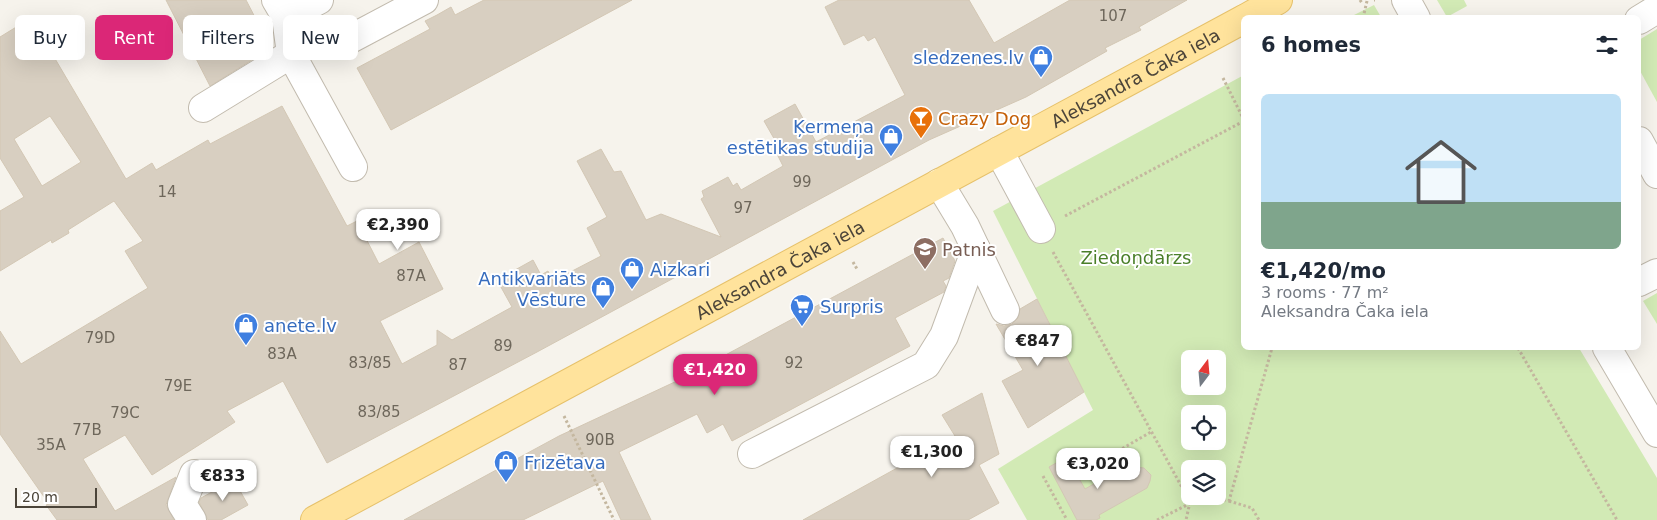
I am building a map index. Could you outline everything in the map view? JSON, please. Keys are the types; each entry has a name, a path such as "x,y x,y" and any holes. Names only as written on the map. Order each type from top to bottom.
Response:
{"main road":[{"name":"Aleksandra Čaka iela","path":"1250,15 1278,0"},
{"name":"Aleksandra Čaka iela","path":"315,520 1241,20"}],"street":[{"path":"281,9 319,0"},
{"path":"358,35 424,0"},
{"path":"1406,0 1414,15"},
{"path":"1641,19 1657,9"},
{"path":"203,108 283,59"},
{"path":"294,60 353,168"},
{"path":"1641,145 1657,174"},
{"path":"999,152 1041,229"},
{"path":"939,183 965,226 1005,310"},
{"path":"752,454 926,365 944,336 976,249"},
{"path":"1641,281 1657,273"},
{"path":"1608,350 1657,433"},
{"path":"192,520 182,504 194,474"}],"path":[{"path":"1364,15 1368,1"},
{"path":"1223,78 1241,114"},
{"path":"1181,486 1041,229 1241,123"},
{"path":"852,261 856,269"},
{"path":"1229,501 1271,350"},
{"path":"1519,350 1617,520"},
{"path":"554,392 614,520"},
{"path":"1092,466 1151,432"},
{"path":"1043,476 1067,520"},
{"path":"1226,500 1252,508 1258,519"},
{"path":"1157,520 1184,505"},
{"path":"1186,520 1189,505"}],"green space":[{"path":"1437,0 1464,0 1467,6 1451,15 1446,15"},
{"path":"1374,5 1380,15 1354,15"},
{"path":"1657,29 1657,102 1641,73 1641,39"},
{"name":"Ziedoņdārzs","path":"1241,77 1241,350 1580,350 1657,478 1657,520 1027,520 998,469 1093,410 993,211"},
{"path":"1657,293 1657,324 1643,301"}],"building":[{"path":"166,0 246,0 254,15 183,15 183,33"},
{"path":"484,0 632,0 391,130 357,68 430,29 425,21 451,7 455,15"},
{"path":"839,0 969,0 994,43 1070,0 1187,0 1139,27 1141,30 1105,48 1107,51 1026,97 929,140 327,463 283,381 227,411 235,422 152,475 125,435 83,459 115,511 176,477 166,505 174,520 57,520 46,505 49,504 0,434 0,331 21,364 148,288 125,251 143,241 114,201 68,230 69,233 52,243 51,240 0,271 0,211 24,197 0,158 0,37 15,28 15,60 56,60 126,179 152,163 156,170 208,140 210,144 282,106 347,226 357,221 379,264 419,242 443,289 380,321 402,364 437,345 437,330 452,340 512,307 497,280 533,260 541,275 548,271 553,281 601,256 587,228 607,217 577,161 601,149 614,172 621,171 646,220 661,214 721,237 701,199 704,197 702,191 728,177 733,186 737,183 741,190 783,166 776,152 780,149 764,121 795,104 816,142 905,95 875,37 868,41 864,35 844,45 825,7","holes":["50,116 81,162 42,186 14,139"]},
{"path":"197,60 252,60 210,86"},
{"path":"943,238 955,261 949,278 943,281 946,286 944,292 895,318 910,346 732,441 723,424 707,433 697,414 619,452 651,520 621,520 603,481 523,520 404,520 559,436 679,380"},
{"path":"1037,299 1084,392 1028,428 1002,381 1023,370 996,324 1004,326 1012,324 1018,318 1020,309"},
{"path":"982,393 999,454 979,465 999,503 968,520 803,520 955,436 942,415"},
{"path":"1067,457 1085,489 1113,473 1115,478 1135,467 1144,468 1151,475 1150,481 1147,488 1099,515 1100,518 1096,520 1077,520 1049,467"},
{"path":"234,480 248,505 221,520 208,520 199,502 201,498"}],"place":[{"name":"sledzenes.lv","path":"1041,78"},
{"name":"Crazy Dog","path":"921,139"},
{"name":"Ķermeņa estētikas studija","path":"891,157"},
{"name":"Patnis","path":"925,270"},
{"name":"Aizkari","path":"632,290"},
{"name":"Antikvariāts Vēsture","path":"603,309"},
{"name":"Surpris","path":"802,327"},
{"name":"anete.lv","path":"246,346"},
{"name":"Frizētava","path":"506,483"}]}
